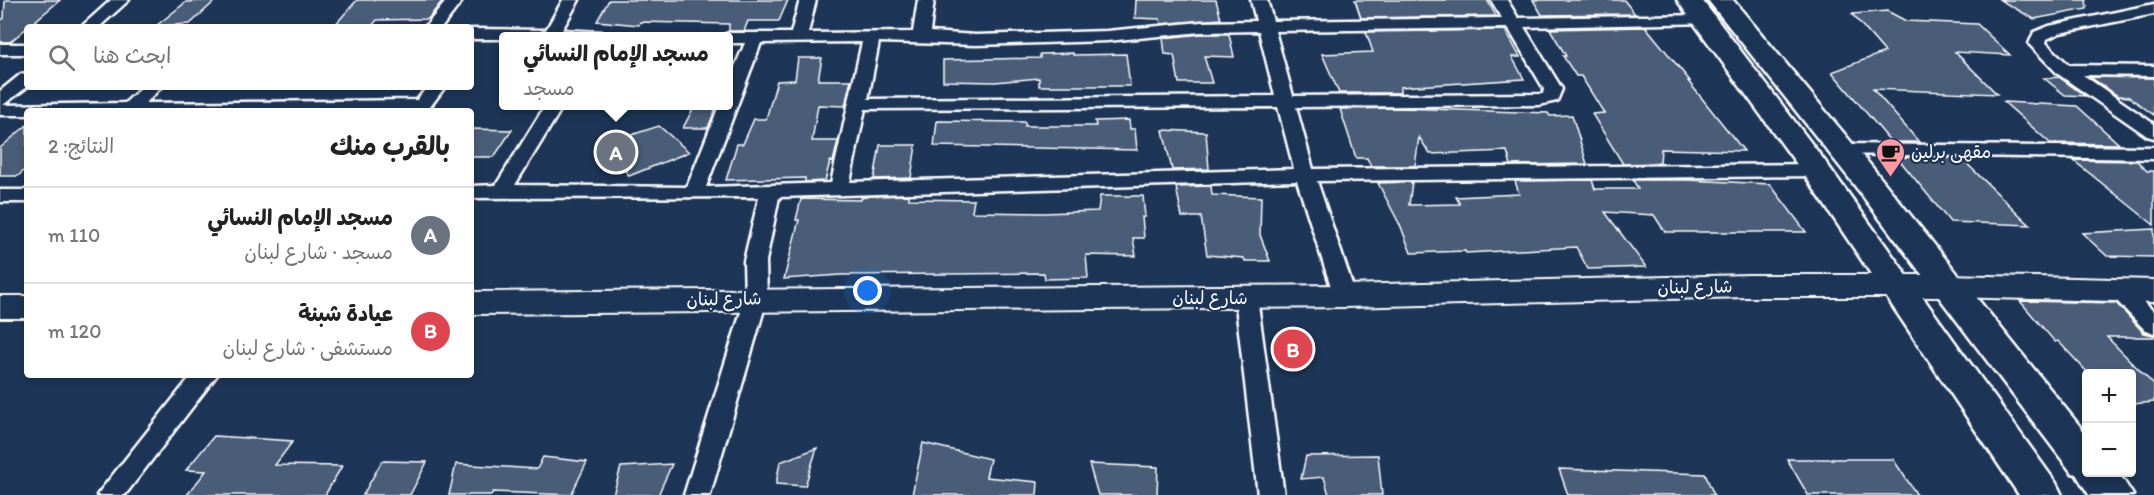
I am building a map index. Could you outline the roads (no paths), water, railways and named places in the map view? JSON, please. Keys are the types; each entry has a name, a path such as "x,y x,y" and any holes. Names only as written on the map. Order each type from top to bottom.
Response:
{"main road":[{"path":"1705,7 1841,150 2082,457"},
{"path":"1705,7 1894,286 2041,495"},
{"path":"2099,477 2112,495"}],"street":[{"path":"93,24 121,0"},
{"path":"435,24 455,0"},
{"path":"553,32 571,0"},
{"path":"798,38 808,0"},
{"path":"921,37 926,0"},
{"path":"1259,0 1305,175 1345,296"},
{"path":"859,104 1539,100 1551,97 1554,89 1499,0"},
{"path":"733,38 921,37 976,40 1074,38 1201,27 1513,23 1705,7"},
{"path":"2154,9 2055,29 2040,36 2037,44 2064,70 2154,132"},
{"path":"474,35 499,35"},
{"path":"839,190 872,37"},
{"path":"733,94 755,38"},
{"path":"0,49 24,49"},
{"path":"2064,70 2154,71"},
{"path":"0,100 24,80"},
{"path":"130,108 149,90"},
{"path":"420,108 434,90"},
{"path":"0,110 24,110"},
{"path":"502,191 551,110"},
{"path":"694,193 727,110"},
{"path":"1841,150 2154,153"},
{"path":"474,192 770,192 1305,175 1816,170"},
{"path":"697,495 756,299 755,261 770,192"},
{"path":"0,196 24,196"},
{"name":"شارع لبنان","path":"474,303 1345,296 1748,286 1948,286 2154,291"},
{"path":"2120,291 2154,325"},
{"path":"1246,297 1271,495"},
{"path":"0,307 24,307"},
{"path":"110,495 203,378"}],"place":[{"name":"مسجد الإمام النسائي","path":"616,152"},
{"name":"مقهى برلين","path":"1890,178"},
{"name":"عيادة شبنة","path":"1293,349"}]}
